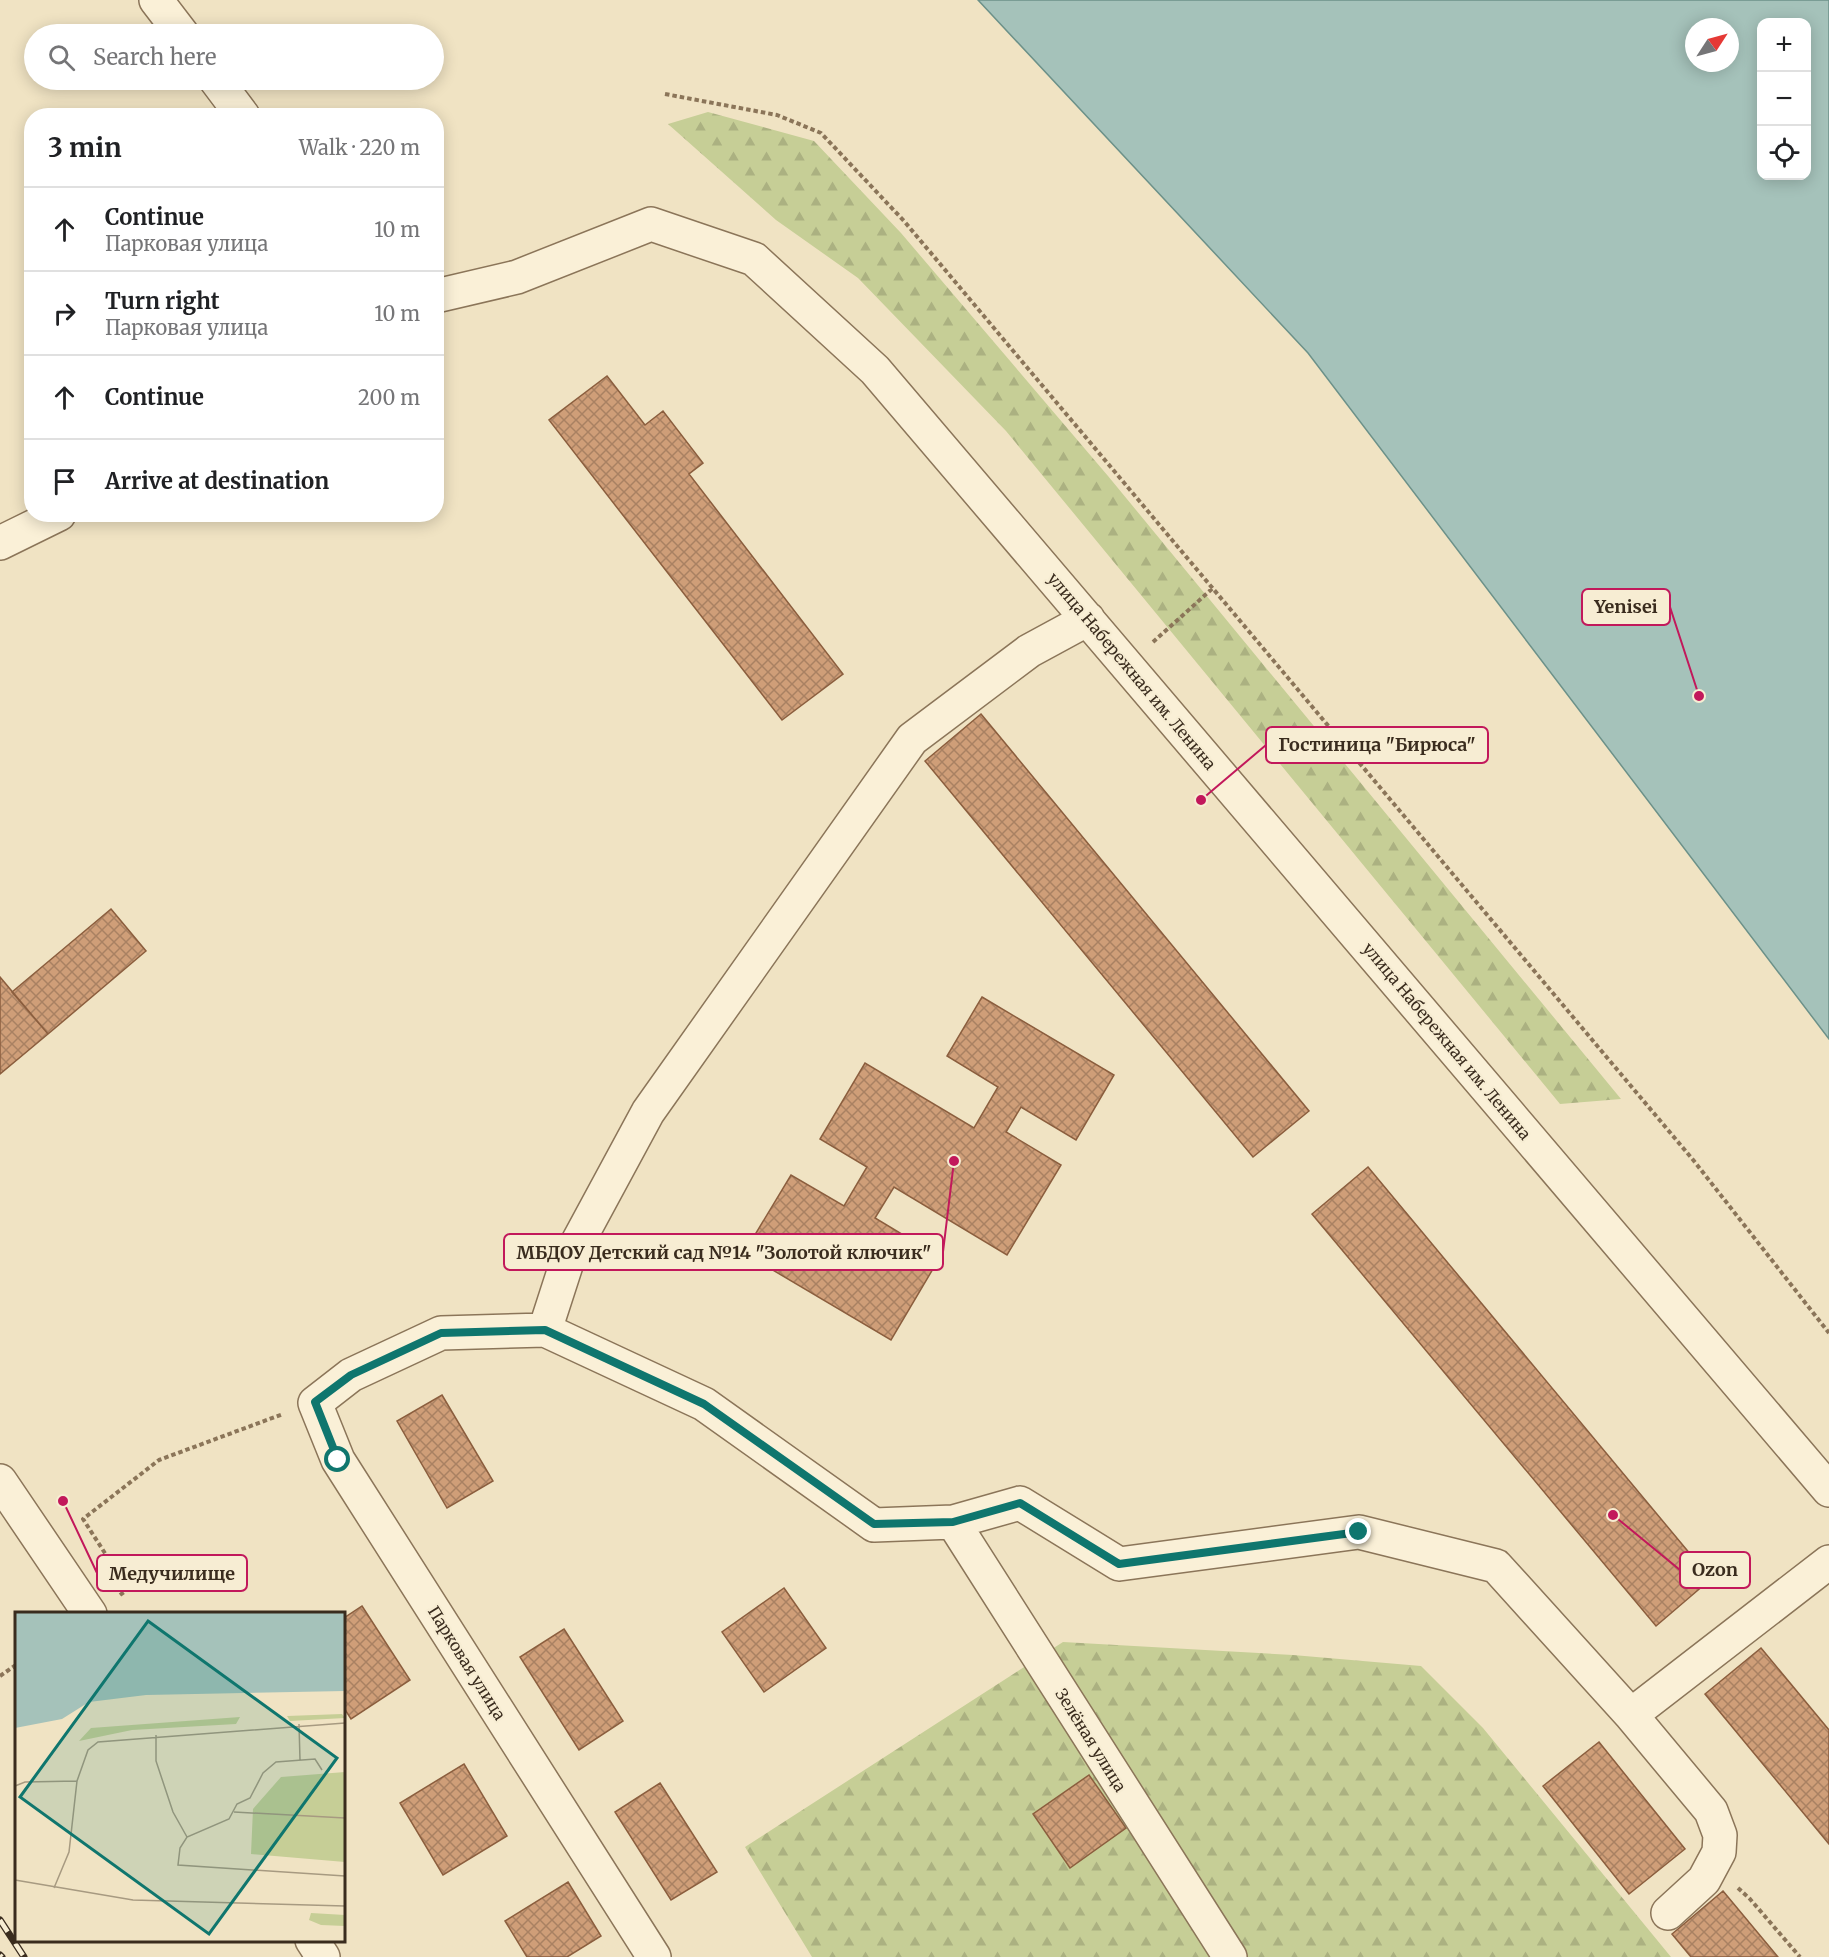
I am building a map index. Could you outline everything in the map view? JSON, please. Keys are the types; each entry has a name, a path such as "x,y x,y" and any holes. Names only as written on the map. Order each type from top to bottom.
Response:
{"street":[{"path":"156,0 174,24"},
{"path":"224,90 237,108"},
{"name":"улица Набережная им. Ленина","path":"444,294 517,277 651,224 754,259 874,370 1829,1490"},
{"path":"0,543 43,522"},
{"path":"545,1330 567,1262 648,1112 912,739 1029,651 1088,619"},
{"path":"315,1402 351,1375 441,1333 545,1330 704,1404 874,1524 953,1522 1020,1503 1119,1564 1359,1532 1496,1566 1631,1715 1711,1811 1720,1835 1719,1852 1704,1880 1668,1914"},
{"name":"Парковая улица","path":"315,1402 338,1460 654,1957"},
{"path":"0,1481 89,1612"},
{"name":"Зелёная улица","path":"953,1522 1230,1957"},
{"path":"1631,1715 1829,1562"},
{"path":"313,1942 323,1957"}],"path":[{"path":"665,94 777,115 820,133 904,221 1694,1161 1829,1333"},
{"path":"1127,666 1213,588"},
{"path":"128,1589 83,1519 159,1460 315,1402"},
{"path":"0,1676 15,1666"},
{"path":"1712,1867 1750,1899 1800,1957"}],"green space":[{"path":"708,112 814,141 901,233 1108,476 1621,1099 1560,1104 1006,431 858,278 776,220 668,124"},
{"path":"1063,1642 1293,1655 1421,1666 1483,1728 1671,1957 812,1957 745,1847"}],"water":[{"path":"978,0 1829,0 1829,1039 1308,353"}],"building":[{"path":"607,376 645,425 663,411 703,463 689,474 843,674 782,720 549,420"},
{"path":"981,714 1309,1111 1253,1157 925,761"},
{"path":"111,909 146,951 48,1034 12,992"},
{"path":"0,977 48,1034 0,1074"},
{"path":"982,997 1114,1075 1076,1140 1021,1107 1006,1132 1061,1165 1007,1255 894,1187 875,1218 940,1257 891,1340 744,1253 791,1175 844,1206 867,1167 820,1139 865,1063 974,1128 998,1087 947,1056"},
{"path":"1368,1167 1711,1579 1656,1626 1312,1214"},
{"path":"442,1395 493,1481 447,1508 397,1421"},
{"path":"784,1588 826,1648 764,1692 722,1632"},
{"path":"362,1606 410,1680 351,1719 345,1710 345,1617"},
{"path":"564,1629 623,1721 579,1750 520,1657"},
{"path":"1761,1648 1829,1730 1829,1844 1705,1694"},
{"path":"1599,1742 1685,1849 1629,1894 1543,1786"},
{"path":"464,1764 507,1836 443,1875 400,1803"},
{"path":"1089,1775 1126,1828 1070,1868 1033,1814"},
{"path":"660,1783 717,1872 671,1900 615,1812"},
{"path":"568,1882 601,1936 567,1957 527,1957 505,1921"},
{"path":"1723,1891 1778,1957 1691,1957 1672,1934"}],"railway":[{"path":"0,1920 24,1957"}],"place":[{"name":"Yenisei","path":"1699,696"},
{"name":"Гостиница \"Бирюса\"","path":"1201,800"},
{"name":"МБДОУ Детский сад №14 \"Золотой ключик\"","path":"954,1161"},
{"name":"Медучилище","path":"63,1501"},
{"name":"Ozon","path":"1613,1515"}],"route":[{"path":"338,1460 315,1402 351,1375 441,1333 545,1330 704,1404 874,1524 953,1522 1020,1503 1119,1564 1359,1532"}]}
